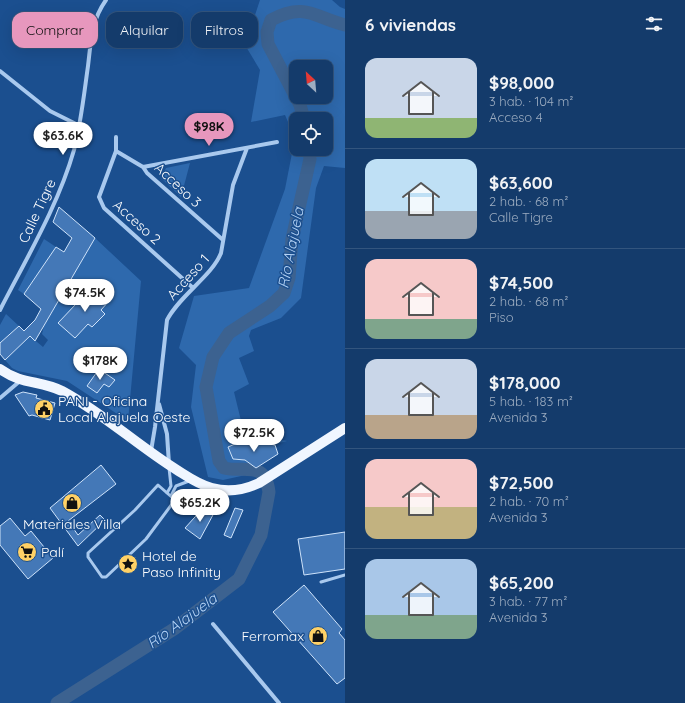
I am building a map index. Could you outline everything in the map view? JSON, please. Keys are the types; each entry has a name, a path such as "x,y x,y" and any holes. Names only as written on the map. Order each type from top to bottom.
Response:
{"main road":[{"path":"0,369 20,380 50,385 62,391 169,465 194,480 212,488 232,491 244,490 268,478 345,428"}],"street":[{"name":"Calle Tigre","path":"0,310 62,185 74,148 94,20 106,0"},
{"path":"0,71 50,110 78,125"},
{"name":"Acceso 2","path":"116,137 116,151 101,191 100,203 192,287"},
{"path":"143,167 277,142"},
{"name":"Acceso 1","path":"150,452 158,400 167,320 171,312 192,287 218,260 233,185 248,148"},
{"name":"Acceso 3","path":"116,151 143,167 147,173 223,240"},
{"path":"0,398 20,380"},
{"name":"Acceso 1","path":"158,400 167,434 169,465"},
{"path":"213,624 279,703"}],"lane":[{"path":"167,493 171,480 169,465"},
{"path":"171,496 176,486 181,483 194,480"},
{"path":"158,485 167,493 175,500 146,539 106,577 102,577 88,557 88,553 135,510 158,485"},
{"path":"321,582 345,575"}],"shaded area":[{"path":"260,0 332,0 340,7 345,9 345,168 324,166 316,188 301,298 281,318 251,330 249,336 254,351 239,358 249,384 234,392 244,433 287,441 272,444 242,444 228,447 233,459 245,460 264,471 223,480 208,477 191,407 196,365 179,348 194,296 249,288 285,189 291,156 333,156 333,112 289,112 289,124 285,115 251,122 260,70 247,48 258,48 258,12 256,12"},
{"path":"190,163 181,197 161,178 166,168"},
{"path":"95,238 141,281 128,421 67,381 18,371 12,368 5,360 30,336 43,347 48,340 42,334 44,326"},
{"path":"44,239 56,247 24,294 18,290"},
{"path":"6,314 19,326 0,343 0,325"}],"building":[{"path":"59,207 95,238 35,341 30,336 5,360 0,354 0,343 19,326 24,331 35,320 41,309 24,294 56,247 64,252 72,238 53,222"},
{"path":"93,286 109,301 101,310 105,314 92,327 88,324 75,338 58,323"},
{"path":"99,369 115,380 109,387 104,384 97,393 87,386"},
{"path":"23,392 37,395 36,398 55,403 50,420 32,415 29,416 15,395"},
{"path":"264,443 275,445 278,454 256,468 245,460 233,459 228,447 235,444"},
{"name":"Materiales Villa","path":"101,465 116,484 68,521 78,535 100,515 105,520 78,546 50,508"},
{"path":"204,507 214,513 200,539 185,528"},
{"path":"235,508 243,510 231,538 224,535"},
{"name":"Palí","path":"10,518 25,536 31,531 53,558 28,579 0,545 0,526"},
{"path":"345,532 345,569 304,575 298,539"},
{"name":"Ferromax","path":"304,585 342,629 339,633 345,640 345,678 337,684 273,612"}],"waterway":[{"name":"Río Alajuela","path":"302,112 300,105 268,44 267,32 271,20 293,12 301,12 317,15 345,25"},
{"name":"Río Alajuela","path":"57,703 174,629 239,579 261,535 269,492 267,482 263,475 259,472 247,469 224,468 219,461 206,387 213,357 229,333 270,306 284,293 289,278 292,239 310,156"}],"place":[{"name":"PANI - Oficina Local Alajuela Oeste","path":"44,409"},
{"name":"Materiales Villa","path":"72,503"},
{"name":"Palí","path":"27,552"},
{"name":"Hotel de Paso Infinity","path":"128,564"},
{"name":"Ferromax","path":"318,636"}]}
